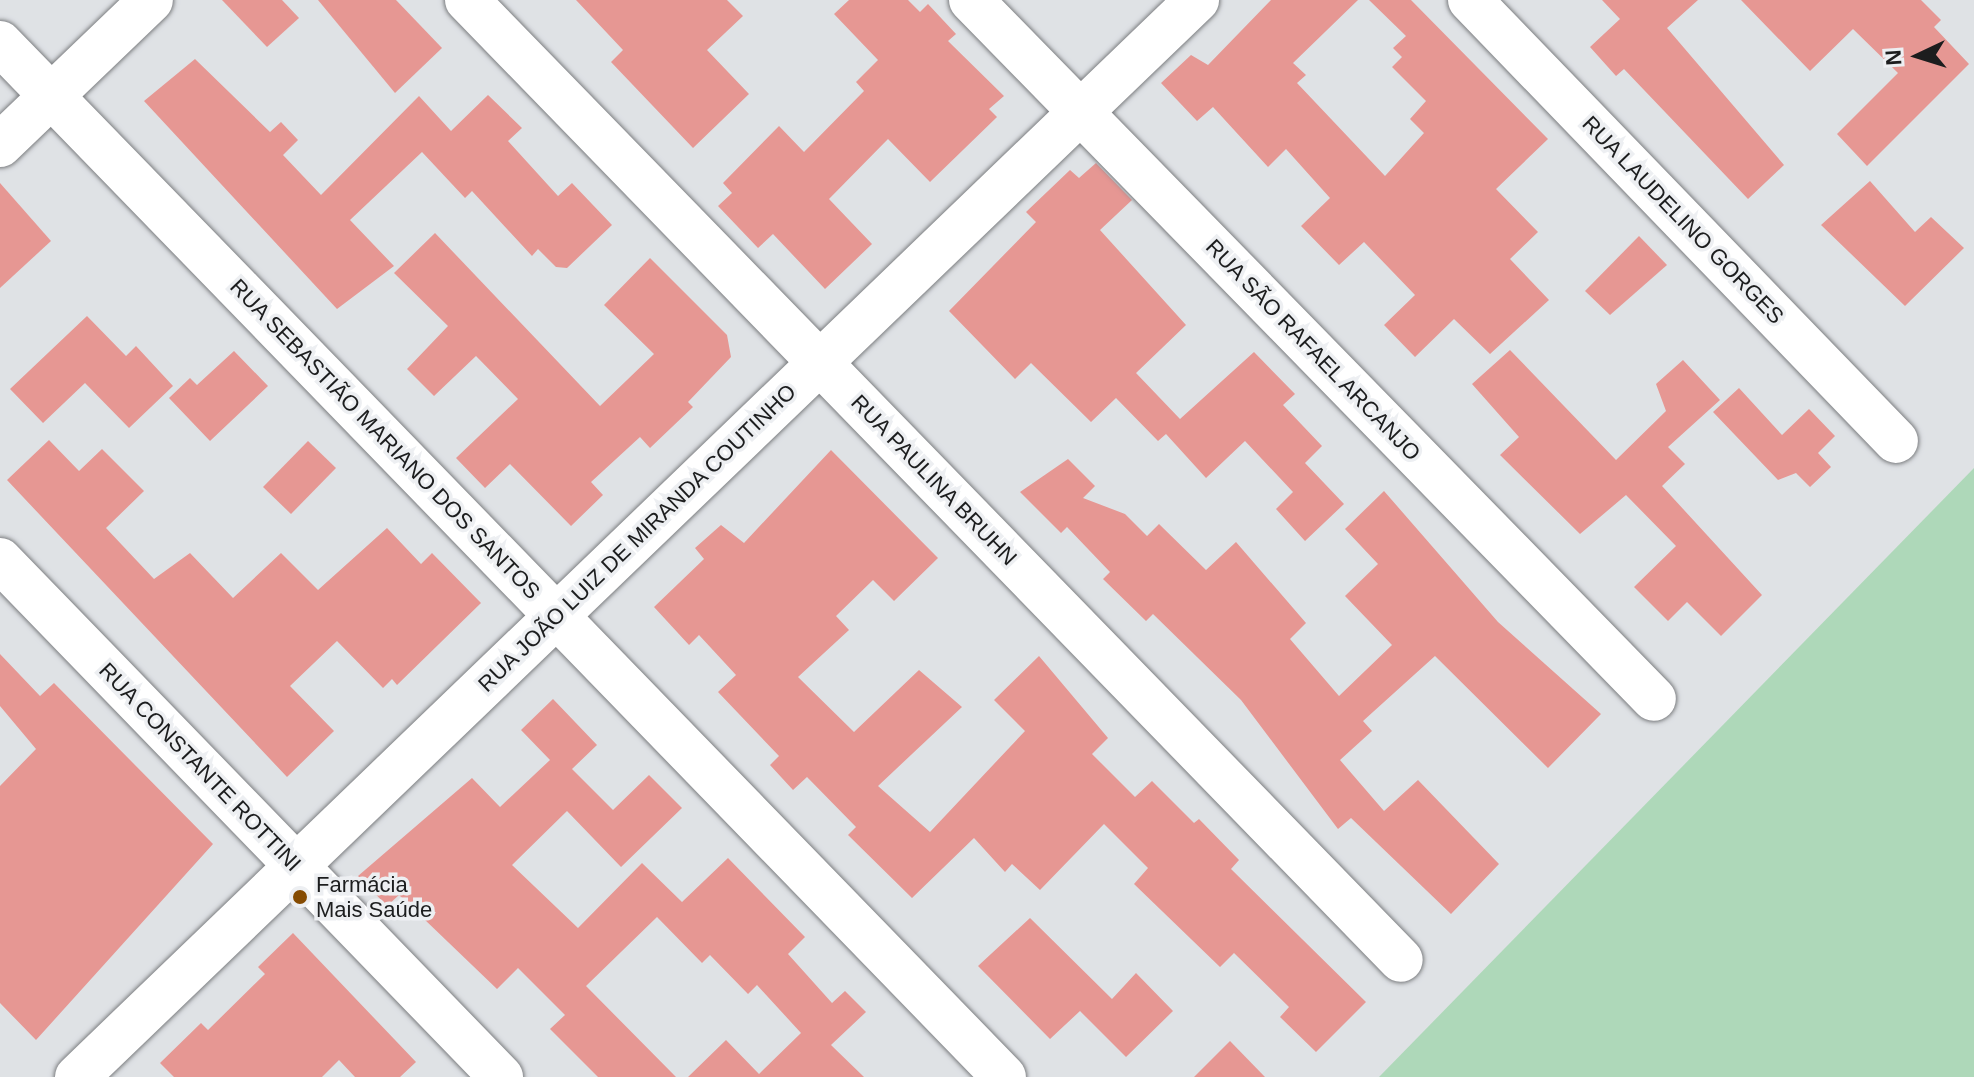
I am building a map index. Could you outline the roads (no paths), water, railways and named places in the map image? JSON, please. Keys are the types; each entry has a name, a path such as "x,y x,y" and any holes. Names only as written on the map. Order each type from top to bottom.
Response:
{"street":[{"path":"0,145 151,0"},
{"name":"RUA PAULINA BRUHN","path":"467,0 1401,960"},
{"name":"RUA SÃO RAFAEL ARCANJO","path":"971,0 1654,699"},
{"name":"RUA JOÃO LUIZ DE MIRANDA COUTINHO","path":"77,1077 1197,0"},
{"name":"RUA LAUDELINO GORGES","path":"1470,0 1896,441"},
{"name":"RUA SEBASTIÃO MARIANO DOS SANTOS","path":"0,43 1004,1077"},
{"name":"RUA CONSTANTE ROTTINI","path":"0,560 501,1077"}],"place":[{"name":"Farmácia Mais Saúde","path":"300,897"}]}
